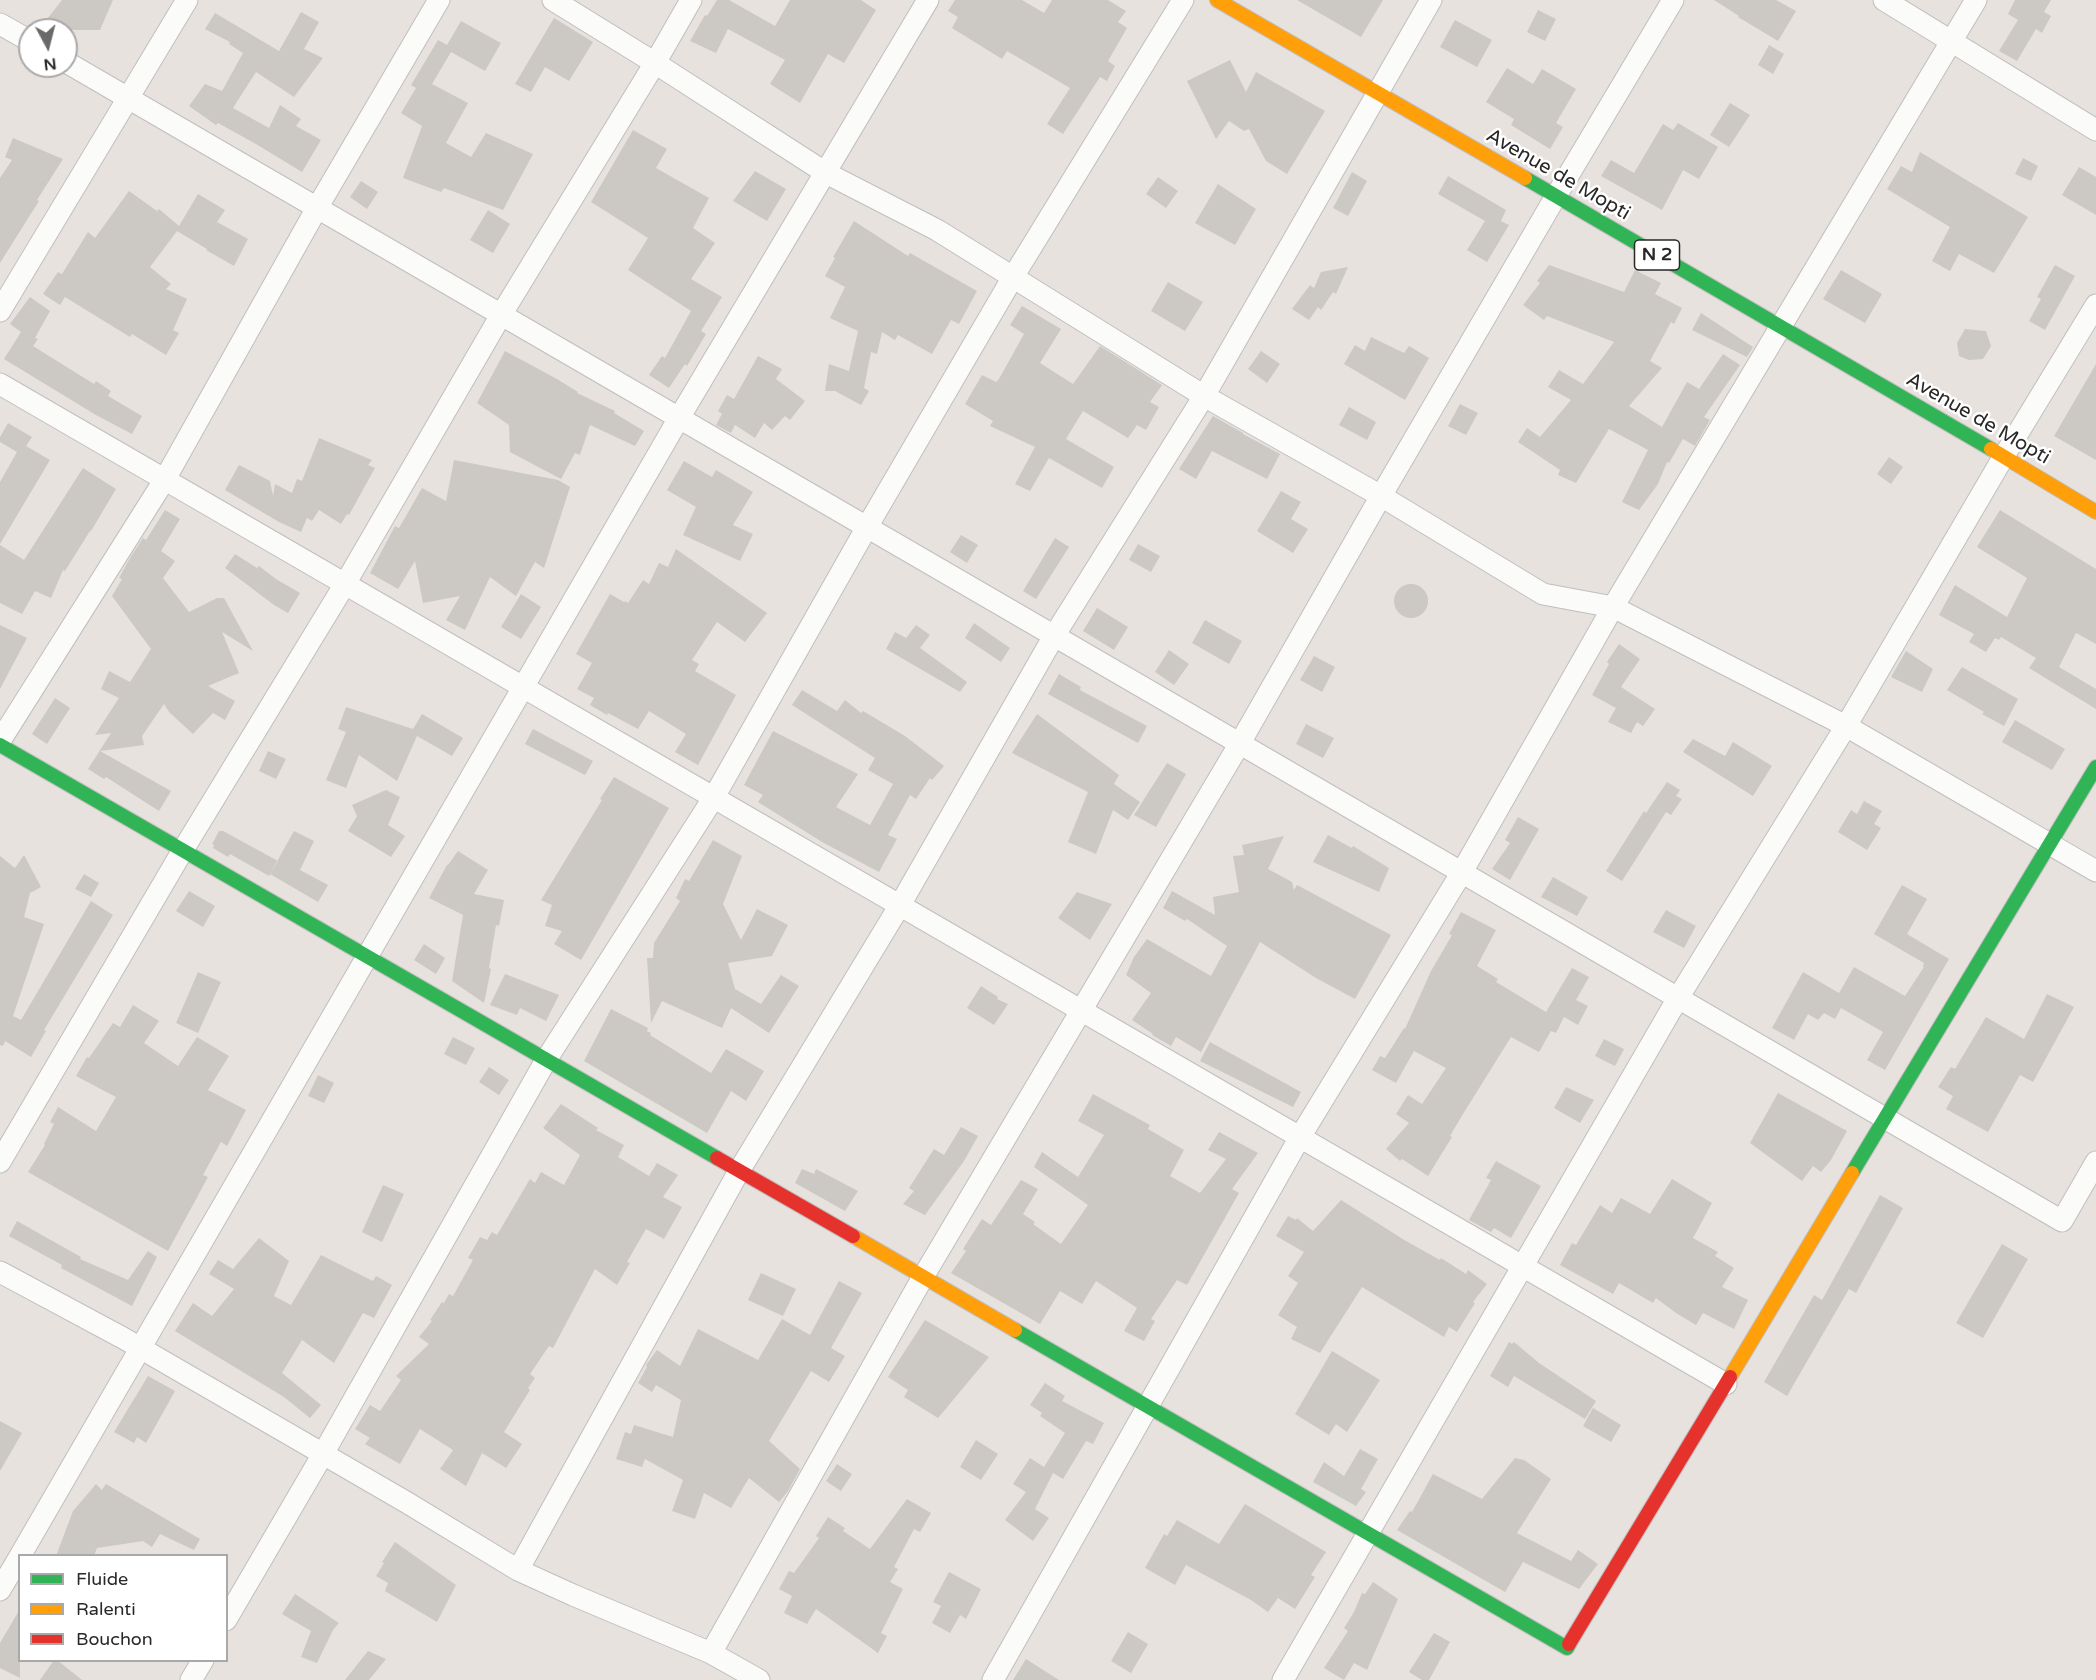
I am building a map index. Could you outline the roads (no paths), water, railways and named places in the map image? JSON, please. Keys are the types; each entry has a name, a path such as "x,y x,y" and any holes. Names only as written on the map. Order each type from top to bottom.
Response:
{"street":[{"path":"0,311 187,0"},
{"path":"439,0 317,208 165,479 0,743 1567,1648 2096,767"},
{"path":"553,0 656,63 826,173 937,230 1204,396 1381,496 1543,594 1613,607 1846,726 2096,871"},
{"path":"0,1162 183,850 345,584 501,315 656,63 691,0"},
{"path":"21,1554 679,418 928,0"},
{"path":"228,1617 323,1454 546,1060 714,797 867,527 1013,277 1183,0"},
{"name":"Avenue de Mopti","path":"1216,0 2004,456 2096,512"},
{"path":"518,1570 739,1171 900,905 1054,636 1204,396 1431,0"},
{"path":"711,1653 923,1277 1083,1011 1556,196 1673,0"},
{"path":"1884,0 2096,129"},
{"path":"993,1680 1300,1137 1462,872 1613,607 1976,0"},
{"path":"0,24 18,34"},
{"path":"78,69 2062,1221 2096,1162"},
{"path":"1283,1680 1678,998 1846,726 2004,456 2096,305"},
{"path":"0,384 1726,1384"},
{"path":"0,1272 140,1348 518,1570 711,1653 759,1680"},
{"path":"0,1590 18,1559"},
{"path":"191,1680 202,1662"}]}
